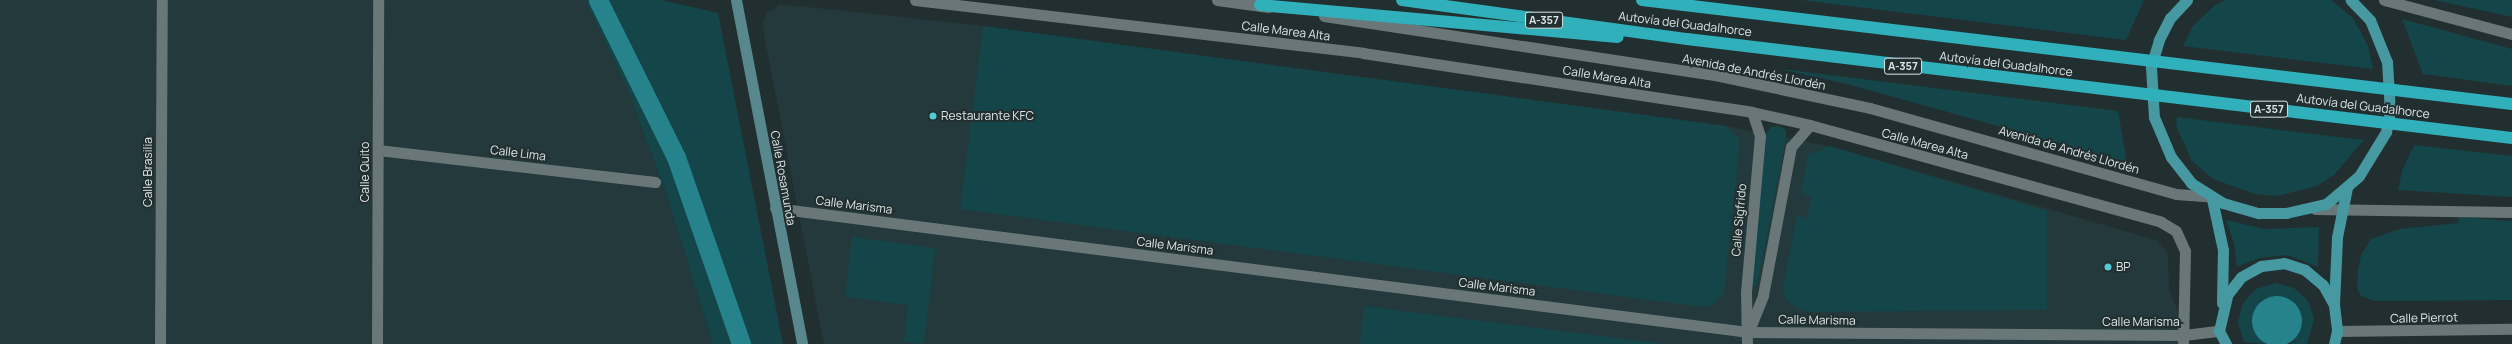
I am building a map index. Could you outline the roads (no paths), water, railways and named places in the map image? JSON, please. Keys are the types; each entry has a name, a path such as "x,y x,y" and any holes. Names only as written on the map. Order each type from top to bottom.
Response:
{"highway":[{"name":"Autovía del Guadalhorce","path":"1402,0 1687,39 2512,138"},
{"name":"Autovía del Guadalhorce","path":"1642,0 2512,104"},
{"path":"1698,0 1788,17"},
{"path":"1260,5 1607,37 1687,39"}],"main road":[{"name":"Calle Rosamunda","path":"731,0 740,15"},
{"name":"Calle Rosamunda","path":"736,0 802,344"},
{"path":"2188,0 2170,18 2159,40 2150,89 2154,117 2171,157 2191,183 2210,197 2259,213 2308,210 2326,204 2347,188 2378,149 2390,112 2387,62 2380,40 2370,20 2351,0"},
{"path":"2334,344 2337,331 2334,305 2341,208 2347,188"},
{"path":"2210,197 2223,250 2222,308 2219,331 2220,344"},
{"path":"2222,308 2226,295 2241,277 2261,266 2284,263 2305,270 2323,285 2334,305"},
{"path":"2219,331 2226,344"}],"street":[{"name":"Calle Brasilia","path":"160,344 162,0"},
{"name":"Calle Quito","path":"377,344 378,0"},
{"name":"Calle Marea Alta","path":"915,0 1363,54 1752,112 1810,125 2142,217 2176,231 2185,251 2183,340"},
{"name":"Avenida de Andrés Llordén","path":"1217,0 1260,5 1508,46 1715,75 1870,108 2176,194 2210,197"},
{"path":"2384,0 2512,34"},
{"name":"Calle Sigfrido","path":"1749,332 1746,292 1760,136 1752,112"},
{"name":"Calle Sigfrido","path":"1747,344 1749,332 1763,295 1791,147 1810,125"},
{"name":"Calle Lima","path":"378,150 655,182"},
{"name":"Calle Marisma","path":"775,208 1749,332 2183,340 2219,331"},
{"path":"2308,210 2341,208 2512,212"},
{"name":"Calle Pierrot","path":"2337,331 2512,329"}],"waterway":[{"path":"598,0 676,157 741,344"}],"place":[{"name":"Restaurante KFC","path":"933,116"},
{"name":"BP","path":"2108,267"}]}
